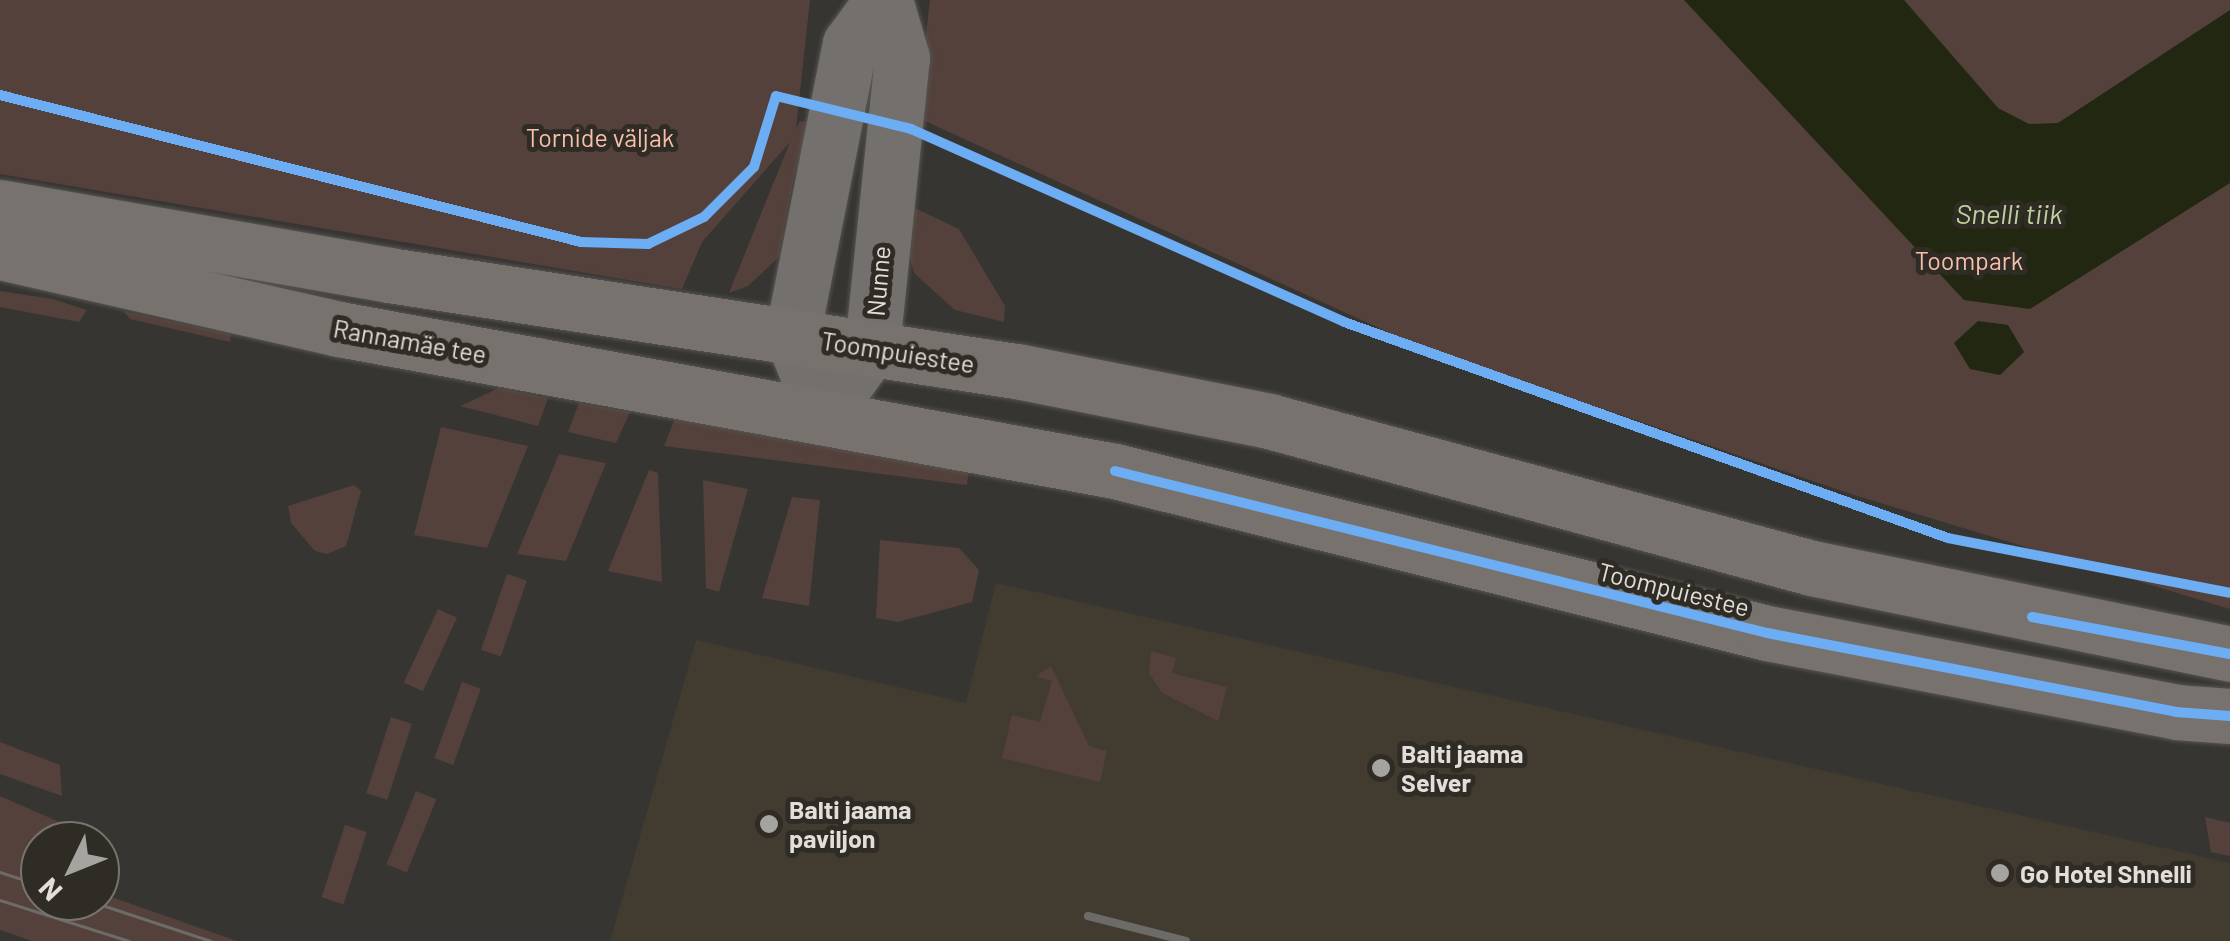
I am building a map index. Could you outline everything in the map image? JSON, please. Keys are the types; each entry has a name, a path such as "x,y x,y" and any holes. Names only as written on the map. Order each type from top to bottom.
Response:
{"main road":[{"path":"0,206 388,276 792,336"},
{"name":"Rannamäe tee","path":"0,252 338,329 824,414"},
{"name":"Toompuiestee","path":"792,336 872,347 1270,421 1812,568 2230,654"},
{"name":"Toompuiestee","path":"824,414 1114,471 1767,633 2176,712 2230,716"}],"street":[{"name":"Nunne","path":"792,336 850,44 884,0"},
{"name":"Nunne","path":"824,414 872,347 902,58 884,0"},
{"path":"792,336 824,414"}],"shaded area":[{"path":"996,583 2230,863 2230,941 610,941 696,640 966,703"}],"green space":[{"name":"Tornide väljak","path":"0,0 810,0 796,128 800,121 812,123 794,177 779,257 748,286 729,293 790,142 702,242 682,289 0,174"},
{"name":"Toompark","path":"930,0 2230,0 2230,609 1851,494 1414,344 916,117"},
{"path":"908,205 959,229 1005,306 1004,322 955,310 914,273 904,239"},
{"path":"0,291 53,299 87,310 79,322 0,307"},
{"path":"123,311 231,334 230,342 130,319"},
{"path":"499,388 548,398 538,426 460,406"},
{"path":"579,403 630,412 616,443 568,432"},
{"path":"677,413 969,467 967,485 664,446"},
{"path":"441,427 528,446 487,548 414,535"},
{"path":"559,454 606,463 566,561 517,554"},
{"path":"649,470 658,473 662,582 608,571"},
{"path":"703,480 748,489 719,592 706,588"},
{"path":"354,485 361,491 346,546 327,554 315,551 291,523 288,506"},
{"path":"792,497 820,500 809,606 762,598"},
{"path":"880,540 959,548 979,570 972,602 898,622 876,618"},
{"path":"507,574 527,581 501,656 481,650"},
{"path":"438,609 457,618 423,691 404,682"},
{"path":"1151,651 1176,658 1172,673 1227,687 1218,721 1162,693 1149,673"},
{"path":"1051,666 1089,746 1107,751 1100,782 1002,758 1012,715 1040,722 1052,681 1036,676"},
{"path":"462,682 481,689 453,765 434,758"},
{"path":"391,717 412,724 387,800 366,793"},
{"path":"0,742 60,765 62,796 0,774"},
{"path":"416,791 436,799 407,872 386,864"},
{"path":"0,796 57,821 20,821 20,921 120,921 120,900 237,941 32,941 0,930"},
{"path":"2205,817 2230,823 2230,856 2211,852"},
{"path":"345,825 367,832 343,904 322,897"}],"water":[{"name":"Snelli tiik","path":"1684,0 1904,0 1998,108 2029,124 2058,123 2230,10 2230,183 2030,309 1964,300"},
{"path":"1978,321 2008,325 2024,352 2000,375 1970,369 1954,343"}],"tram line":[{"path":"0,872 20,878"},
{"path":"0,900 129,941"},
{"path":"120,911 211,941"}],"railway":[{"path":"1088,916 1186,941"}],"cycle path":[{"path":"0,95 581,242 648,244 704,217 754,167 776,96 911,129 1344,322 1948,538 2230,593"},
{"path":"1115,471 1767,633 2176,712 2230,716"},
{"path":"2032,617 2230,654"}],"place":[{"name":"Balti jaama Selver","path":"1381,768"},
{"name":"Balti jaama paviljon","path":"769,824"},
{"name":"Go Hotel Shnelli","path":"2000,873"}]}
